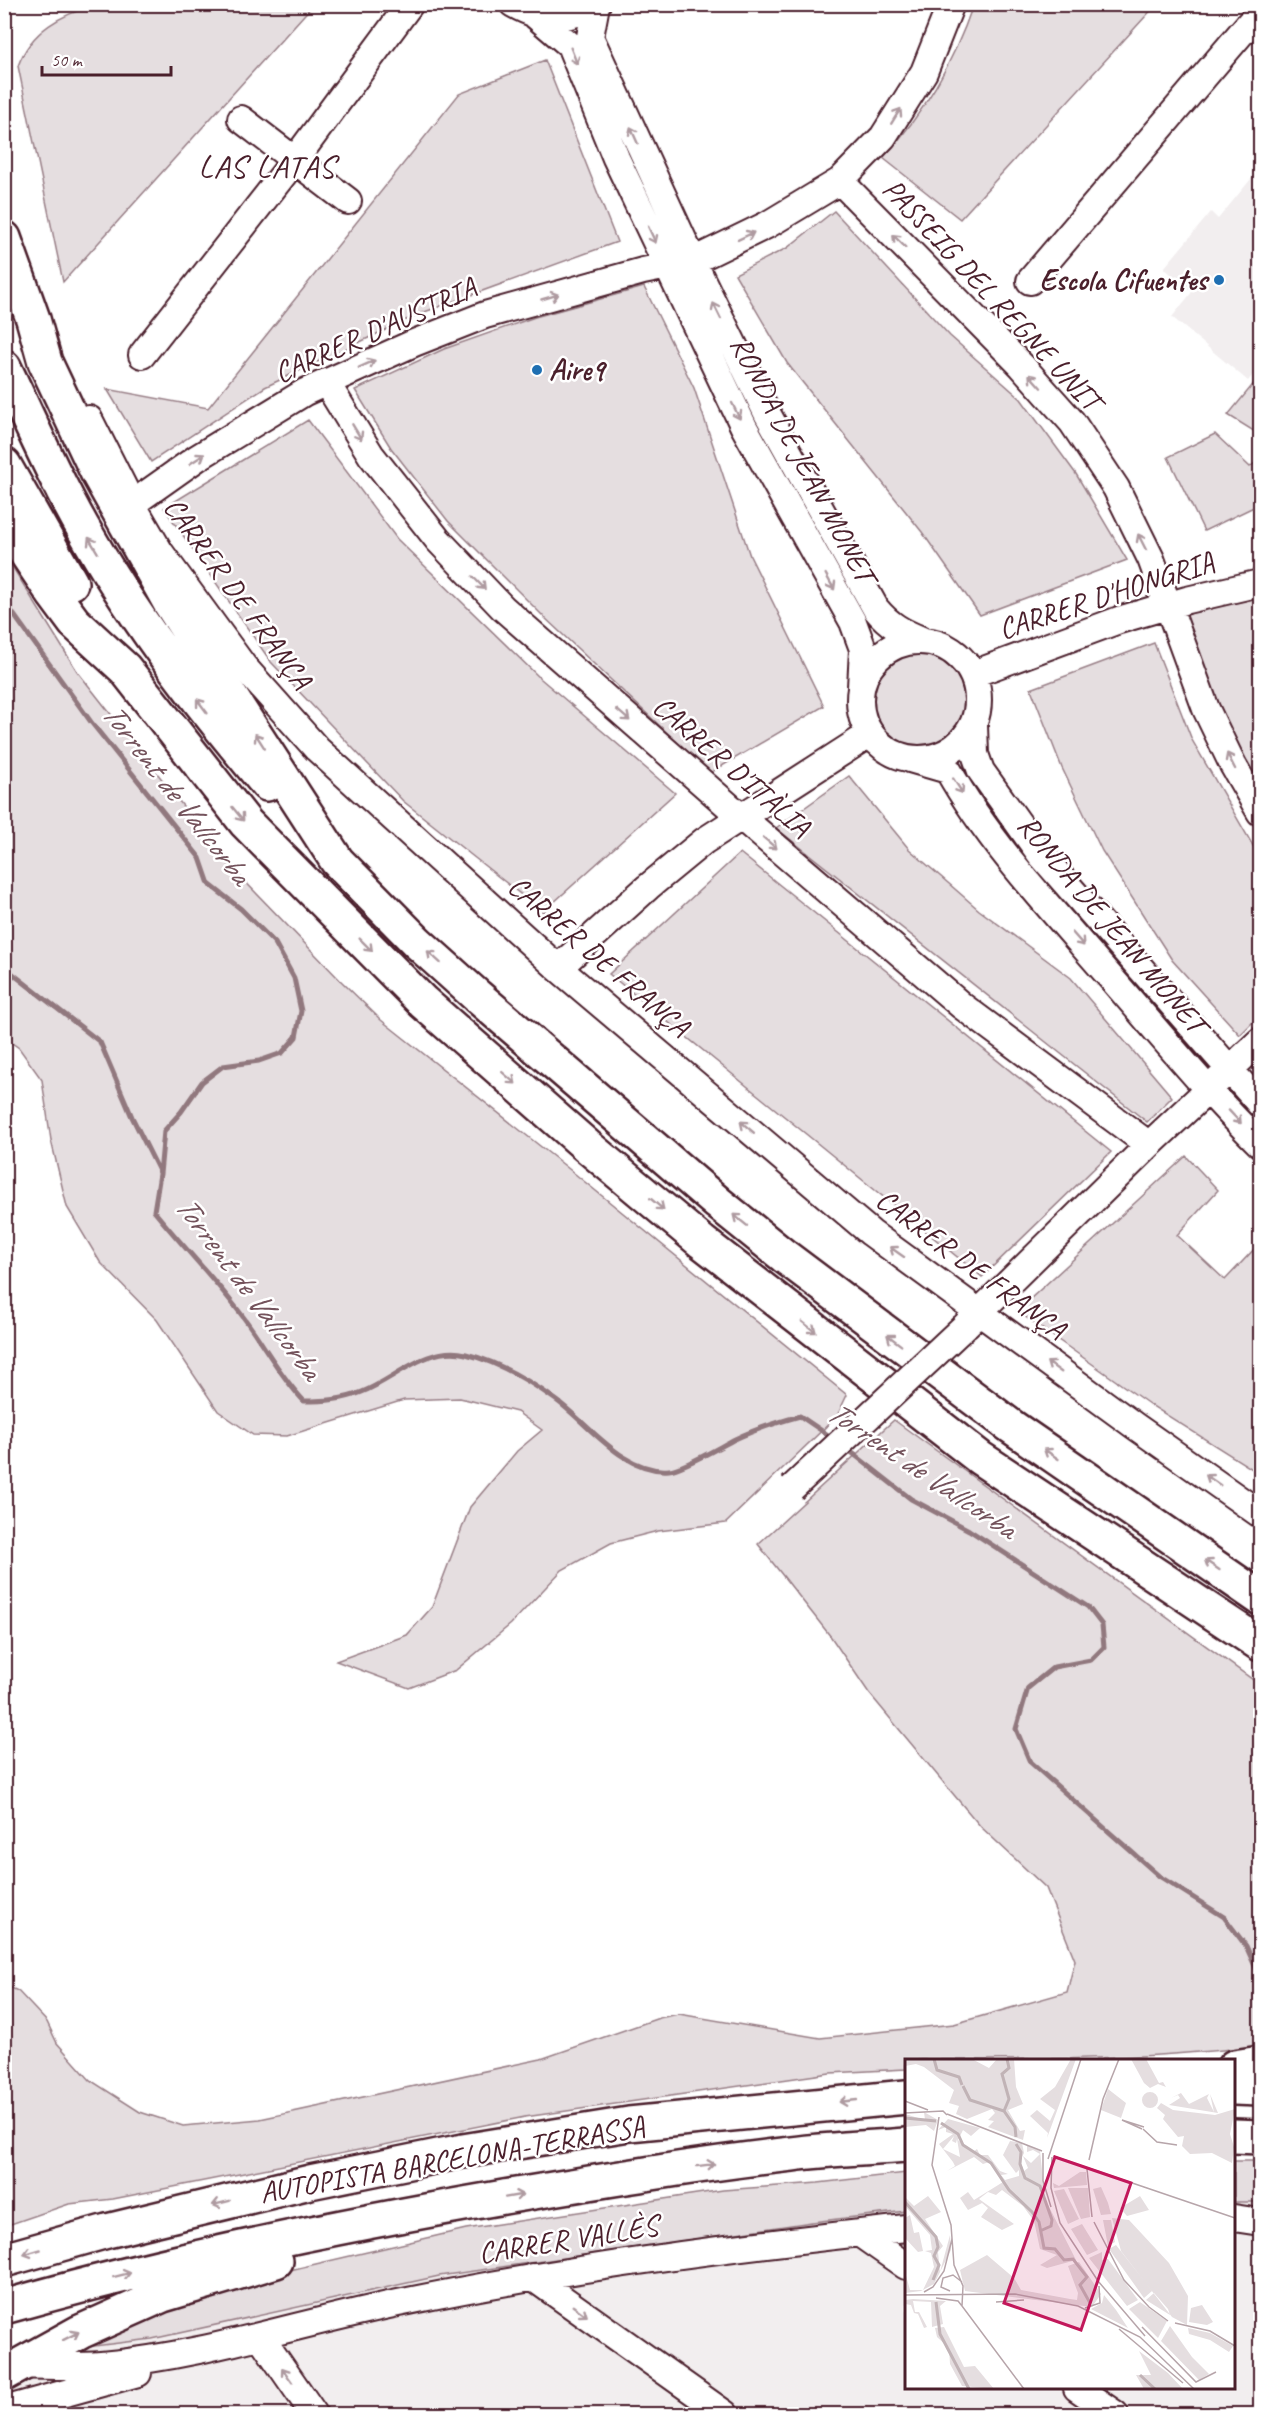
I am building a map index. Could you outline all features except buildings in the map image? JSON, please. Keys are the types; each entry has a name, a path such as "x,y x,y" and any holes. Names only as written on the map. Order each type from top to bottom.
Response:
{"highway":[{"path":"4,238 50,372 97,472 136,543 209,665 337,861"},
{"path":"4,367 90,542 155,643 209,716 280,800 417,942 709,1196 784,1256 1012,1427 1260,1598"},
{"path":"4,465 56,558 125,669 246,823 423,1002 587,1146 702,1242 980,1458 1260,1644"},
{"path":"4,520 74,622 125,669"},
{"path":"1235,2067 1260,2063"},
{"path":"1235,2088 1260,2089"},
{"name":"AUTOPISTA BARCELONA-TERRASSA","path":"4,2260 107,2231 310,2182 464,2151 629,2124 905,2097"},
{"path":"1235,2136 1260,2137"},
{"name":"AUTOPISTA BARCELONA-TERRASSA","path":"4,2307 137,2271 293,2236 456,2206 674,2169 794,2153 905,2145"},
{"path":"10,2368 80,2332 163,2295 456,2206"}],"street":[{"path":"142,356 294,161 410,4"},
{"path":"666,267 693,261 767,225 840,181 883,137 913,90 924,72 951,4"},
{"path":"524,10 565,18 597,5"},
{"name":"RONDA DE JEAN MONET","path":"597,5 590,37 693,261 768,415 876,609 886,622 899,631 922,640"},
{"name":"RONDA DE JEAN MONET","path":"524,10 570,45 616,158 666,267 747,432 853,622 863,649 861,687"},
{"path":"1030,281 1260,10"},
{"path":"241,119 348,201"},
{"name":"PASSEIG DEL REGNE UNIT","path":"840,181 1022,366 1072,422 1116,488 1151,559 1206,709 1233,765 1260,812"},
{"name":"CARRER D'AUSTRIA","path":"132,504 197,458 305,392 326,382 484,315 643,271 666,267"},
{"name":"CARRER DE FRANÇA","path":"33,319 58,358 132,504 160,552 244,667 317,749 558,968 871,1233 947,1287 971,1320 1260,1514"},
{"name":"CARRER D'ITÀLIA","path":"326,382 371,455 438,540 503,608 740,816 962,1006 1149,1145"},
{"name":"CARRER D'HONGRIA","path":"973,674 1119,620 1260,583"},
{"path":"922,640 939,644 957,654 973,674 979,693 979,705 974,725 954,748 931,758 910,759 896,755 878,743 870,734 861,715 861,687 868,668 882,653 901,643 922,640"},
{"name":"RONDA DE JEAN MONET","path":"974,725 975,754 981,771 1041,855 1260,1104"},
{"path":"558,968 648,887 704,841 870,734"},
{"name":"RONDA DE JEAN MONET","path":"910,759 948,770 1020,872 1260,1144"},
{"path":"792,1488 971,1320 1149,1145 1260,1041"},
{"path":"1235,2218 1260,2222"},
{"name":"CARRER VALLÈS","path":"10,2368 99,2365 142,2360 252,2338 363,2310 532,2277 642,2260 905,2228"},
{"path":"859,2233 905,2265"},
{"path":"532,2277 725,2415"},
{"path":"252,2338 314,2415"},
{"name":"CARRER VALLÈS","path":"4,2410 204,2355 252,2338"},
{"path":"1078,2389 1115,2415"}],"shaded area":[{"path":"96,5 313,5 63,282 18,66 31,43 49,25 71,13"},
{"path":"973,5 1156,5 960,219 883,158 898,141 936,86 957,46"},
{"path":"545,60 617,242 419,314 265,387 151,462 107,389 208,408 459,94"},
{"name":"Escola Cifuentes","path":"1260,168 1260,366 1248,381 1172,317 1192,292 1164,268 1211,212 1218,219"},
{"path":"834,211 950,336 1021,399 1076,474 1127,560 980,615 922,532 787,363 735,274 787,248"},
{"path":"644,287 694,388 750,556 824,706 710,773 544,617 448,521 391,448 355,390 444,349 535,317"},
{"path":"1260,376 1260,435 1228,415"},
{"path":"308,420 397,539 541,679 675,793 543,912 403,801 271,662 164,508"},
{"path":"1215,434 1250,467 1255,463 1260,468 1260,504 1204,531 1168,457"},
{"path":"5,555 77,671 230,866 340,980 381,1020 847,1395 837,1416 726,1523 658,1531 611,1543 562,1570 511,1624 456,1670 409,1688 336,1661 407,1635 432,1607 470,1507 517,1451 542,1430 517,1412 460,1398 404,1400 287,1436 253,1435 218,1411 157,1320 100,1262 67,1207 51,1140 42,1080 19,1048 5,1038"},
{"path":"1260,583 1260,812 1167,606"},
{"path":"1154,643 1192,740 1260,858 1260,1015 1240,1035 1172,960 1102,851 1062,768 1031,689"},
{"path":"919,648 939,652 956,663 967,680 971,700 967,720 956,737 939,748 919,752 899,748 882,737 871,720 867,700 871,680 882,663 899,652"},
{"path":"849,776 909,849 979,910 1071,978 1172,1097 1147,1122 776,828"},
{"path":"740,853 1111,1152 982,1277 609,974"},
{"path":"1186,1156 1218,1190 1177,1235 1225,1280 1260,1243 1260,1474 1149,1404 1017,1311"},
{"path":"894,1420 1260,1685 1260,2046 1128,2057 905,2059 905,2069 830,2073 525,2117 113,2199 69,2204 5,2226 5,1985 18,1991 47,2022 57,2043 90,2080 140,2112 183,2126 260,2119 541,2059 659,2018 679,2014 820,2038 954,2024 1067,1992 1075,1960 1046,1888 981,1827 938,1776 869,1693 831,1637 758,1544"},
{"path":"1235,2161 1260,2161 1260,2202 1235,2202"},
{"path":"905,2173 905,2211 812,2222 439,2276 152,2339 61,2350 174,2297 466,2229 723,2190 818,2183"},
{"path":"1235,2174 1260,2175 1260,2414 5,2414 5,2358 905,2184 905,2389 1235,2389"}],"waterway":[{"name":"Torrent de Vallcorba","path":"4,601 91,722 200,858 209,884 241,909 275,943 294,978 301,1011 296,1037 282,1053 259,1061 223,1066 202,1082 164,1131 154,1211 233,1304 287,1381 304,1401 333,1400 355,1395 425,1358 452,1352 490,1362 525,1379 556,1400 622,1456 653,1469 675,1469 743,1435 800,1416 834,1439"},
{"path":"4,967 100,1042 132,1117 160,1173"},
{"name":"Torrent de Vallcorba","path":"846,1448 911,1499 969,1530 1088,1607 1102,1625 1104,1647 1091,1660 1054,1667 1028,1688 1016,1729 1030,1762 1159,1876 1224,1917 1246,1946 1259,1975"}],"place":[{"name":"Escola Cifuentes","path":"1219,280"},
{"name":"Aire9","path":"537,370"}],"district":[{"name":"LAS LATAS","path":"267,166"}]}
